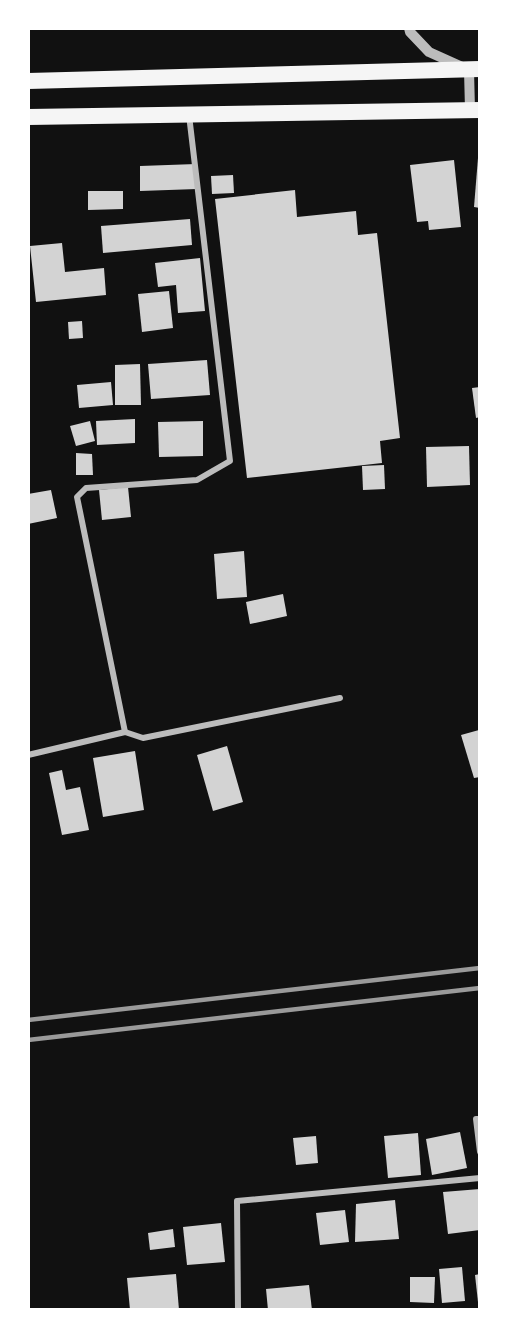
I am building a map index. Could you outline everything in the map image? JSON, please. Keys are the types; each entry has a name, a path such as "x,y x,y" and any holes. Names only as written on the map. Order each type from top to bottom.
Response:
{"highway":[{"path":"28,81 474,69"},
{"path":"28,117 475,110"}],"street":[{"path":"409,28 429,52 474,69 475,110"},
{"path":"125,732 77,497 86,488 197,480 230,461 189,115"},
{"path":"28,755 125,732 143,738 340,698"},
{"path":"480,1119 476,1119 480,1152"},
{"path":"238,1310 237,1201 480,1178"}],"building":[{"path":"478,158 480,158 480,208 474,207"},
{"path":"454,160 461,227 429,230 428,221 417,222 410,165"},
{"path":"196,164 197,189 140,191 140,166"},
{"path":"233,175 234,193 212,194 211,176"},
{"path":"295,190 297,217 356,211 358,235 377,233 400,438 380,441 382,463 247,478 215,199"},
{"path":"88,191 123,191 123,209 88,210"},
{"path":"190,219 192,245 103,253 101,226"},
{"path":"62,243 65,272 104,268 106,295 36,302 30,246"},
{"path":"200,258 205,311 178,313 176,285 158,287 155,263"},
{"path":"169,291 173,328 142,332 138,294"},
{"path":"82,321 83,338 69,339 68,322"},
{"path":"207,360 210,395 151,399 148,364"},
{"path":"140,364 141,405 115,405 115,365"},
{"path":"111,382 113,405 79,408 77,385"},
{"path":"480,387 480,417 476,418 472,388"},
{"path":"135,419 135,443 97,445 96,421"},
{"path":"90,421 95,441 76,446 70,426"},
{"path":"203,421 203,456 159,457 158,422"},
{"path":"469,446 470,485 427,487 426,447"},
{"path":"76,453 92,454 93,475 76,475"},
{"path":"384,465 385,489 363,490 362,466"},
{"path":"128,487 131,517 102,520 99,490"},
{"path":"51,490 57,518 28,524 28,494"},
{"path":"244,551 247,597 217,599 214,554"},
{"path":"283,594 287,616 250,624 246,602"},
{"path":"479,730 480,777 474,778 461,735"},
{"path":"227,746 243,802 213,811 197,755"},
{"path":"135,751 144,810 103,817 93,758"},
{"path":"62,770 66,790 80,787 89,830 62,835 49,773"},
{"path":"460,1132 467,1168 432,1175 426,1139"},
{"path":"418,1133 421,1175 388,1178 384,1136"},
{"path":"316,1136 318,1163 296,1165 293,1138"},
{"path":"480,1189 480,1230 448,1234 443,1192"},
{"path":"395,1200 399,1239 355,1242 356,1204"},
{"path":"345,1210 349,1242 320,1245 316,1213"},
{"path":"221,1223 225,1262 187,1265 183,1227"},
{"path":"173,1229 175,1247 150,1250 148,1233"},
{"path":"462,1267 465,1301 442,1303 439,1269"},
{"path":"176,1274 179,1310 130,1310 127,1278"},
{"path":"480,1274 480,1302 478,1302 475,1275"},
{"path":"410,1277 435,1277 434,1303 410,1302"},
{"path":"309,1285 312,1310 268,1310 266,1289"}],"railway":[{"path":"28,1020 480,968"},
{"path":"28,1040 480,988"}]}
